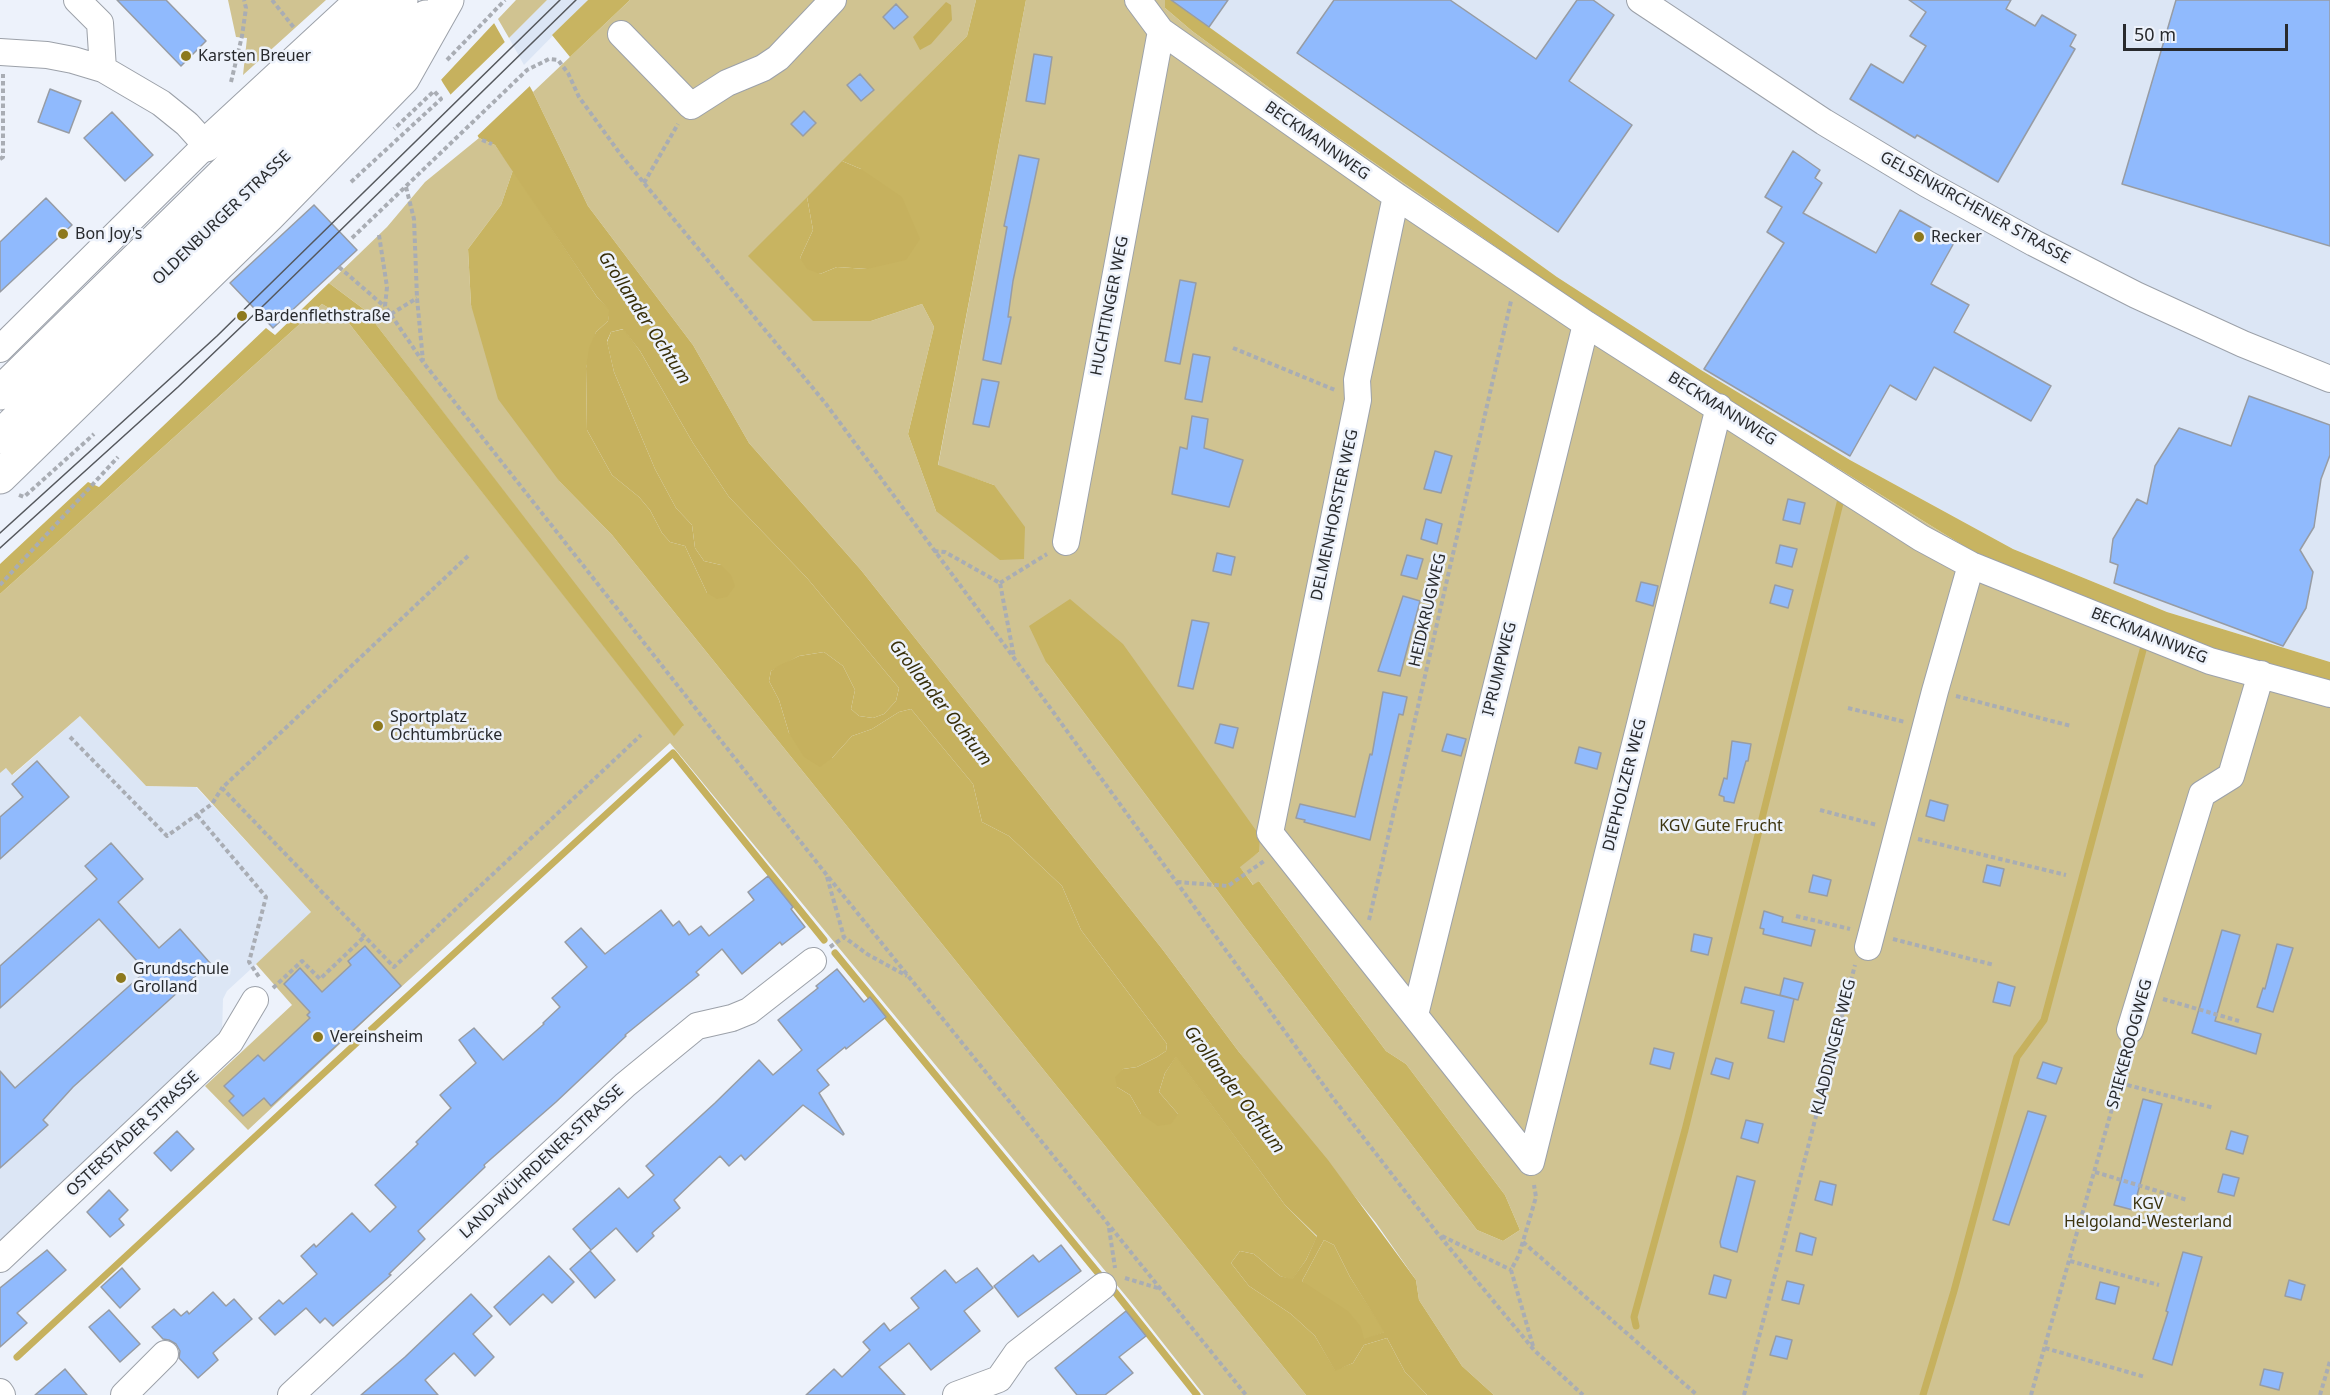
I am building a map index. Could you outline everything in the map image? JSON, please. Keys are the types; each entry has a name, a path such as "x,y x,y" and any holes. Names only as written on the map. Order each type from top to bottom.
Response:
{"highway":[{"name":"OLDENBURGER STRASSE","path":"0,393 404,27 445,0"},
{"name":"OLDENBURGER STRASSE","path":"0,437 404,27"},
{"path":"206,145 404,27"},
{"path":"5,483 403,78 404,27"}],"street":[{"path":"77,0 100,23 104,69"},
{"path":"621,34 691,106 727,83 763,68 778,58 833,0"},
{"name":"GELSENKIRCHENER STRASSE","path":"1640,0 1824,123 1995,222 2136,295 2243,344 2330,379"},
{"path":"1141,1 1161,31"},
{"name":"BECKMANNWEG","path":"1161,31 1396,196 1586,324 1921,538 1971,565 2210,661 2330,694"},
{"name":"HUCHTINGER WEG","path":"1066,542 1161,31"},
{"path":"0,349 206,145 187,124 161,103 104,69 65,58 2,52"},
{"name":"DELMENHORSTER WEG","path":"1270,833 1358,400 1357,380 1396,196"},
{"name":"IPRUMPWEG","path":"1415,1015 1586,324"},
{"name":"DIEPHOLZER WEG","path":"1531,1162 1719,408"},
{"path":"1868,947 1935,691 1971,565"},
{"name":"SPIEKEROOGWEG","path":"2130,1030 2202,794 2231,776 2261,674"},
{"path":"1270,833 1531,1162"},
{"name":"LAND-WÜHRDENER-STRASSE","path":"291,1395 625,1085 697,1026 732,1018 749,1011 813,961"},
{"name":"OSTERSTADER STRASSE","path":"0,1259 230,1042 255,1000"},
{"path":"956,1395 999,1379 1017,1353 1103,1286"},
{"path":"124,1395 165,1354"}],"path":[{"path":"232,81 242,36 246,8 244,0"},
{"path":"272,0 299,34"},
{"path":"404,27 494,12 505,0"},
{"path":"0,159 3,157 2,52"},
{"path":"352,238 527,70 549,59 558,60 596,122 826,404 1014,658 1333,1098 1438,1234 1534,1350 1583,1395"},
{"path":"351,182 441,99 434,91 393,130"},
{"path":"644,183 691,106"},
{"path":"482,140 492,144"},
{"path":"406,186 414,219 417,298 423,362"},
{"path":"379,235 387,287 385,306"},
{"path":"339,267 385,306 423,362 826,874 1246,1395"},
{"name":"HEIDKRUGWEG","path":"1361,948 1516,277"},
{"path":"391,314 417,298"},
{"path":"1233,348 1358,400"},
{"path":"5,483 24,497 94,434"},
{"path":"0,585 118,457"},
{"path":"1000,583 1066,542"},
{"path":"934,551 945,552 1000,583"},
{"path":"70,737 167,836 212,804 222,788 468,556"},
{"path":"1000,583 1014,658"},
{"path":"1935,691 2071,726"},
{"path":"1848,708 1926,727"},
{"path":"222,788 394,967 641,735"},
{"path":"1821,810 2066,875"},
{"path":"197,815 266,897 249,962 260,979 255,1000"},
{"path":"1177,882 1228,886 1267,860 1270,833"},
{"path":"826,874 844,937 867,954 910,978"},
{"path":"255,1000 279,984 302,961 320,980 365,936"},
{"name":"KLADDINGER WEG","path":"1744,1395 1855,963 1868,947"},
{"path":"2142,993 2239,1021"},
{"name":"SPIEKEROOGWEG","path":"2031,1395 2128,1055 2130,1030"},
{"path":"2120,1083 2214,1108"},
{"path":"1531,1162 1536,1197 1523,1242 1511,1270 1534,1350"},
{"path":"2095,1172 2187,1200"},
{"path":"1109,1226 1116,1275 1161,1289"},
{"path":"1438,1234 1511,1270"},
{"path":"1523,1242 1697,1395"},
{"path":"2070,1261 2159,1286"},
{"path":"2045,1348 2145,1377"},
{"path":"2320,1395 2330,1361"}],"shaded area":[{"path":"547,0 588,0 524,65 509,38"},
{"path":"588,0 630,0 570,57 552,35"},
{"path":"976,0 1026,0 938,465 994,485 1025,527 1024,559 1000,560 936,511 908,434 934,327 922,304 871,321 813,321 748,256 807,197 813,230 800,258 820,274 837,267 867,269 861,169 842,161 967,36"},
{"path":"1165,0 1171,0 1557,277 1701,370 1850,460 2013,549 2167,612 2330,662 2330,684 2208,648 1980,556 1729,401 1554,287 1317,123 1192,31 1165,8"},
{"path":"1171,0 2330,0 2330,662 2167,612 2013,549 1850,460 1701,370 1557,277"},
{"path":"513,170 597,297 610,310 608,321 596,332 586,368 587,430 612,475 639,497 670,542 685,546 707,593 721,565 704,561 695,548 692,525 676,508 655,469 614,372 607,342 611,332 624,329 640,351 693,443 729,497 807,578 899,688 896,701 884,714 873,718 859,716 851,709 855,690 843,666 824,652 799,656 771,671 769,681 779,700 789,733 832,758 852,736 872,729 899,712 911,709 973,784 982,822 1009,836 1062,886 1081,930 1167,1044 1166,1051 1157,1057 1137,1067 1123,1069 1117,1087 1130,1095 1141,1114 1178,1114 1159,1092 1165,1073 1176,1056 1285,1205 1317,1237 1306,1260 1292,1280 1280,1276 1254,1254 1240,1251 1231,1263 1249,1286 1291,1314 1315,1336 1335,1370 1353,1363 1364,1345 1387,1338 1405,1372 1427,1395 1306,1395 612,535 560,482 498,399 471,305 468,249 501,205"},
{"path":"329,283 365,310 684,725 674,736 344,317 322,304 0,594 0,564 88,482 99,487 266,328 275,335"},
{"path":"1070,599 1123,644 1260,836 1259,852 1240,867 1253,885 1259,881 1386,1051 1406,1064 1505,1195 1520,1230 1503,1241 1477,1230 1244,926 1046,662 1029,626"},
{"name":"Grundschule Grolland","path":"80,716 146,786 196,787 312,913 227,991 223,999 222,1034 0,1242 0,773 6,768 13,775"},
{"path":"1324,1240 1334,1245 1350,1277 1385,1332 1364,1340 1302,1281"}],"green space":[{"path":"228,0 326,0 243,75 247,38 236,37"},
{"path":"516,0 547,0 509,38 498,19"},
{"name":"KGV Gute Frucht","path":"630,0 976,0 967,36 749,256 871,321 922,304 934,327 908,434 936,511 994,485 938,466 1026,0 1165,0 1165,8 1192,31 1317,123 1554,287 1729,401 1980,556 2330,684 2330,1395 1494,1395 1462,1366 1419,1300 1416,1280 1376,1223 1239,1052 1163,950 861,570 749,443 693,345 588,206 533,92","holes":["1046,662 1259,852 1239,866 1254,886 1259,881 1386,1051 1406,1064 1505,1195 1520,1230 1503,1241 1477,1230 1244,926"]},
{"name":"Sportplatz Ochtumbrücke","path":"479,138 495,145 513,170 501,205 468,249 471,305 560,482 612,535 1306,1395 1204,1395 1130,1301 670,743 389,998 248,1130 205,1086 292,1005 256,964 311,912 197,787 146,786 80,716 12,775 6,768 0,773 0,594 322,304 344,317 674,735 683,726 365,310 329,283 387,227 425,182"}],"water":[{"name":"Grollander Ochtum","path":"397,0 481,0 533,92 588,206 693,345 749,443 861,570 1163,950 1239,1052 1328,1160 1416,1280 1419,1300 1462,1366 1494,1395 1427,1395 1405,1372 1387,1338 1364,1345 1353,1363 1335,1371 1315,1336 1291,1314 1249,1286 1231,1263 1240,1251 1254,1254 1280,1276 1292,1279 1306,1260 1317,1236 1285,1205 1176,1057 1165,1073 1159,1092 1178,1114 1171,1124 1158,1126 1141,1114 1130,1095 1117,1087 1115,1077 1123,1069 1137,1067 1157,1057 1166,1051 1167,1044 1081,930 1062,886 1009,836 982,822 973,784 911,709 899,712 872,729 852,736 832,758 820,767 804,757 789,733 779,700 769,681 771,671 799,656 824,652 843,666 855,690 851,709 859,716 873,718 884,714 896,701 899,688 807,578 729,497 693,443 640,351 623,329 611,332 607,341 614,372 655,469 676,508 692,525 695,548 704,561 721,565 731,575 735,586 727,597 717,599 707,593 685,546 670,542 639,497 612,475 587,430 586,368 589,348 596,332 608,321 609,310 597,297 495,145 479,138 443,83","holes":["1324,1240 1334,1245 1350,1277 1384,1332 1364,1339 1361,1327 1348,1311 1302,1281"]},
{"path":"946,2 951,5 952,20 931,44 920,50 913,37"},
{"path":"842,161 861,169 902,197 920,239 906,260 867,269 837,267 820,274 807,269 800,258 813,230 807,197"}],"pier":[{"path":"394,0 484,0 497,20 439,82"},
{"path":"508,39 532,84 475,138 448,97"}],"building":[{"path":"117,0 166,0 206,41 181,66"},
{"path":"1171,0 1228,0 1209,27"},
{"path":"1334,0 1450,0 1536,59 1577,0 1593,0 1614,15 1569,81 1632,125 1558,232 1297,53"},
{"path":"1909,0 2011,0 2006,9 2035,26 2042,15 2076,35 2070,46 2075,49 1998,182 1917,135 1915,138 1850,99 1871,64 1903,83 1926,46 1910,36 1926,12"},
{"path":"2176,0 2330,0 2330,246 2122,184"},
{"path":"896,4 908,17 894,29 883,17"},
{"path":"1034,54 1052,57 1045,104 1026,101"},
{"path":"860,74 874,90 861,101 847,85"},
{"path":"50,89 81,101 69,133 38,122"},
{"path":"804,111 816,123 803,136 791,124"},
{"path":"112,112 153,155 125,181 84,138"},
{"path":"1793,151 1820,170 1815,178 1822,183 1803,213 1876,253 1900,210 1955,241 1931,284 1969,305 1954,332 2051,386 2031,421 1934,367 1916,400 1890,385 1850,456 1704,369 1784,243 1767,232 1782,207 1765,197"},
{"path":"1019,155 1039,159 1013,281 1008,317 1011,317 1001,364 983,360 1007,227 1004,226"},
{"path":"46,198 72,225 0,292 0,242"},
{"path":"314,205 357,250 273,328 230,283"},
{"path":"1180,280 1196,283 1180,364 1165,361"},
{"path":"1193,354 1210,357 1202,402 1185,399"},
{"path":"982,379 999,382 989,427 973,424"},
{"path":"2249,396 2330,425 2330,455 2321,479 2314,527 2300,550 2313,572 2306,608 2283,646 2114,583 2118,565 2110,562 2113,539 2137,499 2147,504 2155,466 2179,428 2231,446"},
{"path":"1192,416 1208,419 1204,448 1243,460 1229,507 1172,494 1180,447 1187,449"},
{"path":"1435,451 1452,456 1441,493 1424,489"},
{"path":"1788,499 1805,503 1800,524 1783,520"},
{"path":"1426,519 1442,524 1437,544 1421,539"},
{"path":"1780,545 1797,549 1792,567 1776,563"},
{"path":"1217,553 1235,557 1231,575 1213,571"},
{"path":"1407,555 1423,559 1417,579 1401,575"},
{"path":"1641,582 1658,586 1653,606 1636,601"},
{"path":"1775,585 1793,590 1788,608 1770,603"},
{"path":"1403,596 1420,601 1400,676 1378,671"},
{"path":"1192,620 1209,623 1193,689 1178,686"},
{"path":"1383,692 1407,697 1403,715 1399,714 1370,840 1296,818 1300,804 1355,817 1370,754 1372,755"},
{"path":"1220,724 1238,728 1233,748 1215,743"},
{"path":"1447,734 1466,739 1461,756 1442,751"},
{"path":"1732,741 1751,744 1748,761 1746,761 1734,803 1724,801 1724,797 1719,795 1724,778 1727,779"},
{"path":"1579,747 1601,753 1597,769 1575,763"},
{"path":"37,761 69,797 0,859 0,817 23,797 12,784"},
{"path":"1930,800 1948,805 1944,821 1926,816"},
{"path":"111,843 143,879 118,902 159,948 180,929 210,963 73,1087 43,1120 48,1125 0,1168 0,1071 15,1088 146,971 99,919 0,1008 0,966 97,879 85,866"},
{"path":"1987,865 2004,869 2000,886 1983,882"},
{"path":"1813,875 1831,880 1827,896 1809,892"},
{"path":"768,876 793,907 791,909 805,927 782,945 780,942 742,974 722,949 696,972 699,975 625,1035 556,1102 484,1165 485,1167 418,1231 425,1239 389,1274 391,1275 333,1326 325,1318 320,1323 306,1308 275,1335 259,1318 279,1300 283,1304 317,1274 301,1256 314,1244 316,1247 352,1213 370,1232 396,1207 375,1185 418,1144 416,1142 451,1108 440,1095 476,1063 459,1040 474,1028 503,1060 544,1024 560,1007 552,998 587,967 565,942 581,928 605,954 661,910 673,926 679,921 689,935 701,926 709,936 754,900 748,892"},
{"path":"1764,911 1783,917 1782,922 1815,930 1811,946 1763,934 1764,929 1760,928"},
{"path":"2222,930 2240,935 2215,1021 2261,1034 2256,1054 2192,1033"},
{"path":"1694,934 1712,938 1708,955 1691,951"},
{"path":"2277,944 2293,948 2273,1012 2257,1007 2263,988 2265,989"},
{"name":"Vereinsheim","path":"365,946 401,986 271,1106 264,1098 243,1116 229,1101 234,1096 224,1086 258,1055 264,1061 310,1018 307,1015 310,1012 284,984 300,968 322,992 351,965 348,961"},
{"path":"837,969 864,1002 870,997 886,1017 817,1070 829,1085 819,1093 844,1134 803,1105 745,1160 741,1155 729,1166 720,1156 674,1200 680,1208 652,1233 654,1236 637,1252 616,1228 591,1250 573,1229 619,1188 628,1198 654,1175 646,1166 759,1060 773,1075 802,1050 778,1020 818,988 816,986"},
{"path":"1784,978 1803,983 1798,1000 1780,995"},
{"path":"1998,982 2015,987 2010,1006 1993,1002"},
{"path":"1745,987 1794,999 1784,1042 1768,1038 1774,1011 1741,1003"},
{"path":"1654,1048 1674,1053 1670,1069 1650,1064"},
{"path":"1716,1058 1733,1063 1729,1079 1711,1074"},
{"path":"2043,1062 2062,1068 2056,1084 2037,1078"},
{"path":"2143,1099 2162,1104 2133,1210 2114,1205"},
{"path":"2028,1111 2046,1116 2009,1225 1993,1220"},
{"path":"1746,1120 1763,1124 1758,1143 1741,1138"},
{"path":"177,1131 194,1149 171,1171 154,1153"},
{"path":"2231,1131 2248,1136 2243,1154 2226,1149"},
{"path":"2223,1174 2239,1178 2234,1196 2218,1192"},
{"path":"1737,1176 1755,1181 1737,1252 1721,1247 1720,1242"},
{"path":"1820,1181 1836,1185 1832,1205 1815,1200"},
{"path":"109,1190 128,1210 119,1219 124,1225 110,1237 87,1212"},
{"path":"1800,1233 1816,1238 1812,1255 1796,1251"},
{"path":"1061,1245 1081,1271 1018,1317 994,1286 1033,1255 1039,1262"},
{"path":"47,1250 66,1270 17,1313 27,1323 0,1347 0,1288"},
{"path":"590,1251 615,1280 595,1298 570,1269"},
{"path":"2183,1252 2202,1257 2172,1365 2153,1359"},
{"path":"549,1256 574,1282 552,1303 543,1294 510,1325 494,1307"},
{"path":"122,1268 140,1289 120,1308 101,1287"},
{"path":"977,1268 993,1288 964,1311 980,1331 931,1370 909,1343 879,1367 905,1395 806,1395 834,1369 842,1377 870,1350 863,1342 884,1323 890,1331 919,1308 911,1298 945,1270 956,1283"},
{"path":"1714,1275 1731,1280 1726,1298 1709,1294"},
{"path":"2289,1280 2305,1285 2301,1300 2285,1296"},
{"path":"1787,1281 1804,1285 1799,1304 1782,1300"},
{"path":"2100,1282 2119,1287 2115,1304 2096,1299"},
{"path":"213,1292 226,1306 234,1299 252,1319 213,1353 218,1360 198,1378 179,1358 180,1351 176,1344 163,1339 152,1327 174,1309 181,1316 187,1311 189,1314"},
{"path":"471,1294 492,1316 473,1334 494,1357 475,1376 454,1353 425,1380 438,1395 361,1395 405,1357"},
{"path":"109,1310 140,1344 120,1362 89,1327"},
{"path":"1126,1311 1146,1336 1119,1357 1133,1373 1105,1395 1077,1395 1055,1368"},
{"path":"1776,1336 1792,1340 1787,1359 1770,1355"},
{"path":"65,1369 87,1395 35,1395"},
{"path":"2264,1369 2283,1373 2279,1390 2260,1385"}],"waterway":[{"path":"1636,1326 1634,1317 1685,1130 1842,495"},
{"path":"1923,1395 1954,1291 2017,1057 2044,1020 2143,650"},
{"path":"17,1357 673,753 824,940"},
{"path":"835,953 1103,1279"},
{"path":"1111,1287 1197,1395"}],"tram line":[{"path":"0,533 217,336 560,0"},
{"path":"0,548 178,387 576,0"}],"place":[{"name":"Karsten Breuer","path":"186,56"},
{"name":"Bon Joy's","path":"63,234"},
{"name":"Recker","path":"1919,237"},
{"name":"Bardenflethstraße","path":"242,316"},
{"name":"Sportplatz Ochtumbrücke","path":"378,726"},
{"name":"Grundschule Grolland","path":"121,978"},
{"name":"Vereinsheim","path":"318,1037"}],"park label":[{"name":"KGV Helgoland-Westerland","path":"2148,1213"}]}
